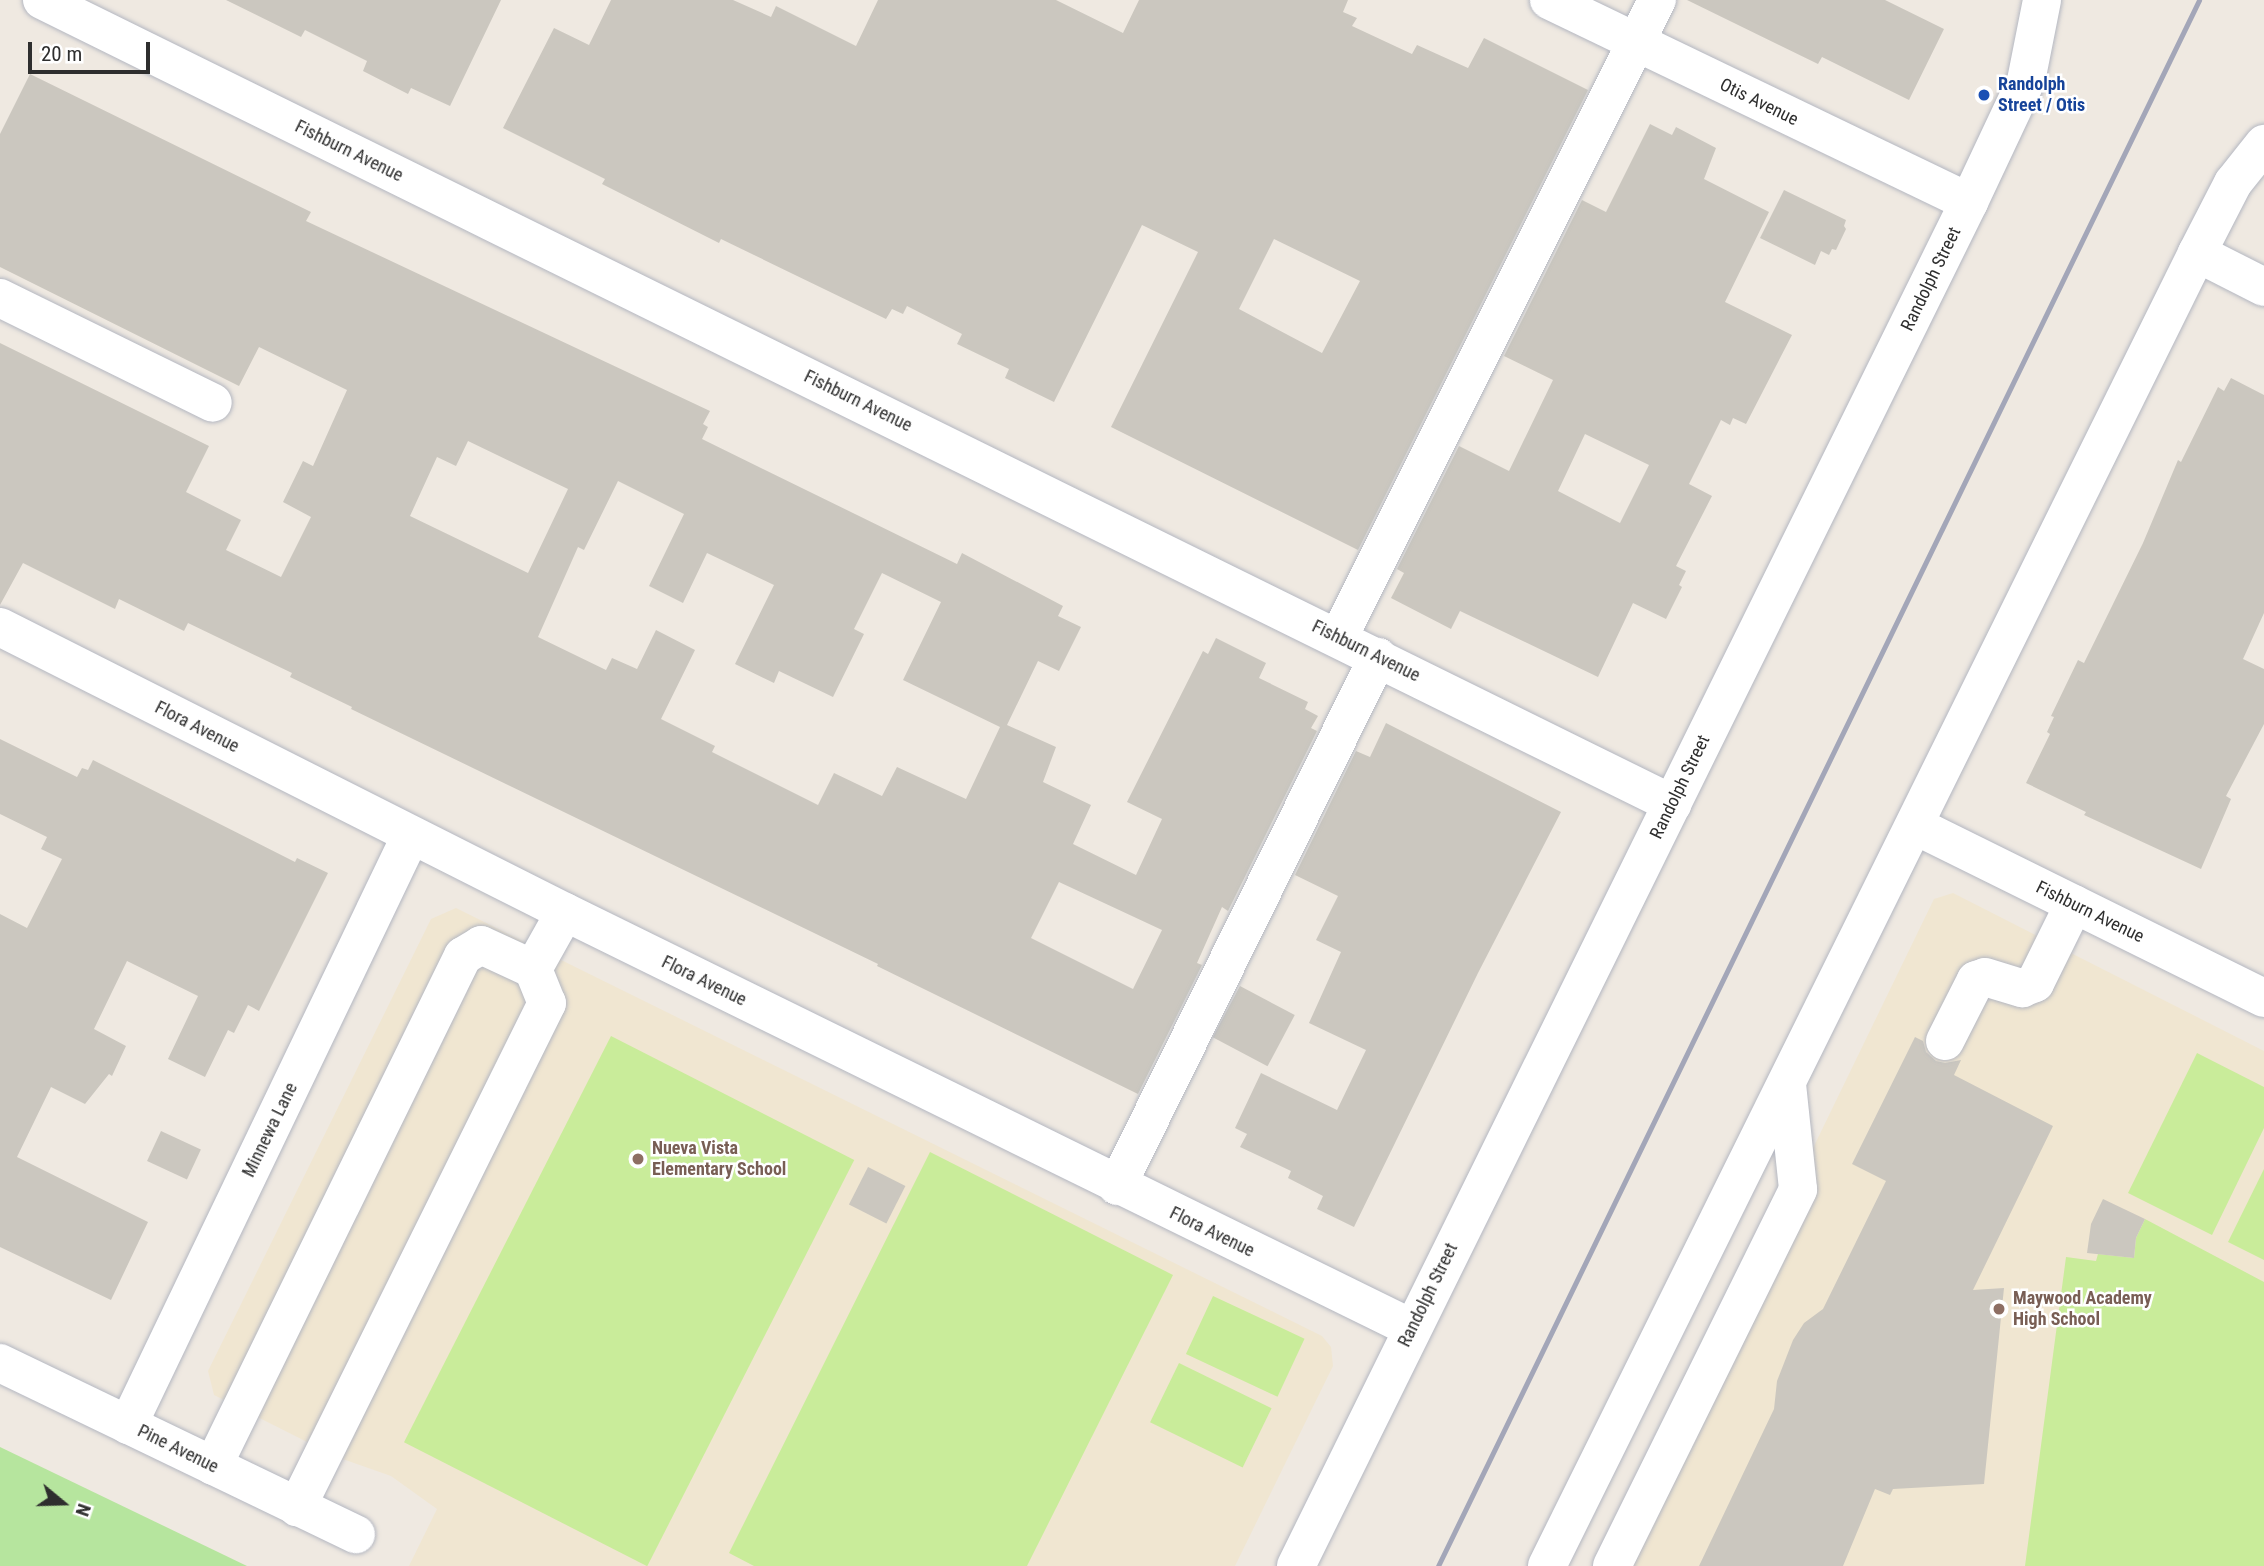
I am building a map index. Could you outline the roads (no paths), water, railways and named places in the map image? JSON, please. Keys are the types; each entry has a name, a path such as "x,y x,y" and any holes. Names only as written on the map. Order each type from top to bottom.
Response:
{"street":[{"name":"Fishburn Avenue","path":"42,0 1339,637 1672,804"},
{"name":"Otis Avenue","path":"1549,0 1969,202"},
{"path":"1339,637 1657,0"},
{"name":"Randolph Street","path":"1296,1566 1410,1328 1969,202 2026,81 2042,0"},
{"path":"1547,1566 1916,826 2197,253 2233,183 2264,144"},
{"path":"2197,253 2264,286"},
{"path":"0,298 213,403"},
{"name":"Flora Avenue","path":"0,627 565,912 1410,1328"},
{"path":"1117,1186 1378,657"},
{"name":"Fishburn Avenue","path":"1916,826 2264,998"},
{"name":"Minnewa Lane","path":"128,1425 411,835"},
{"path":"1945,1041 1976,981 1985,977 2022,988 2035,983 2074,904"},
{"path":"533,969 565,912"},
{"path":"214,1466 463,956 481,945 533,969 547,1003 297,1507"},
{"path":"1612,1566 1798,1189 1787,1084"},
{"name":"Pine Avenue","path":"0,1363 356,1534"}],"railway":[{"path":"1438,1566 2199,0"}],"place":[{"name":"Randolph Street / Otis","path":"1984,95"},
{"name":"Nueva Vista Elementary School","path":"638,1159"},
{"name":"Maywood Academy High School","path":"1999,1309"}]}
